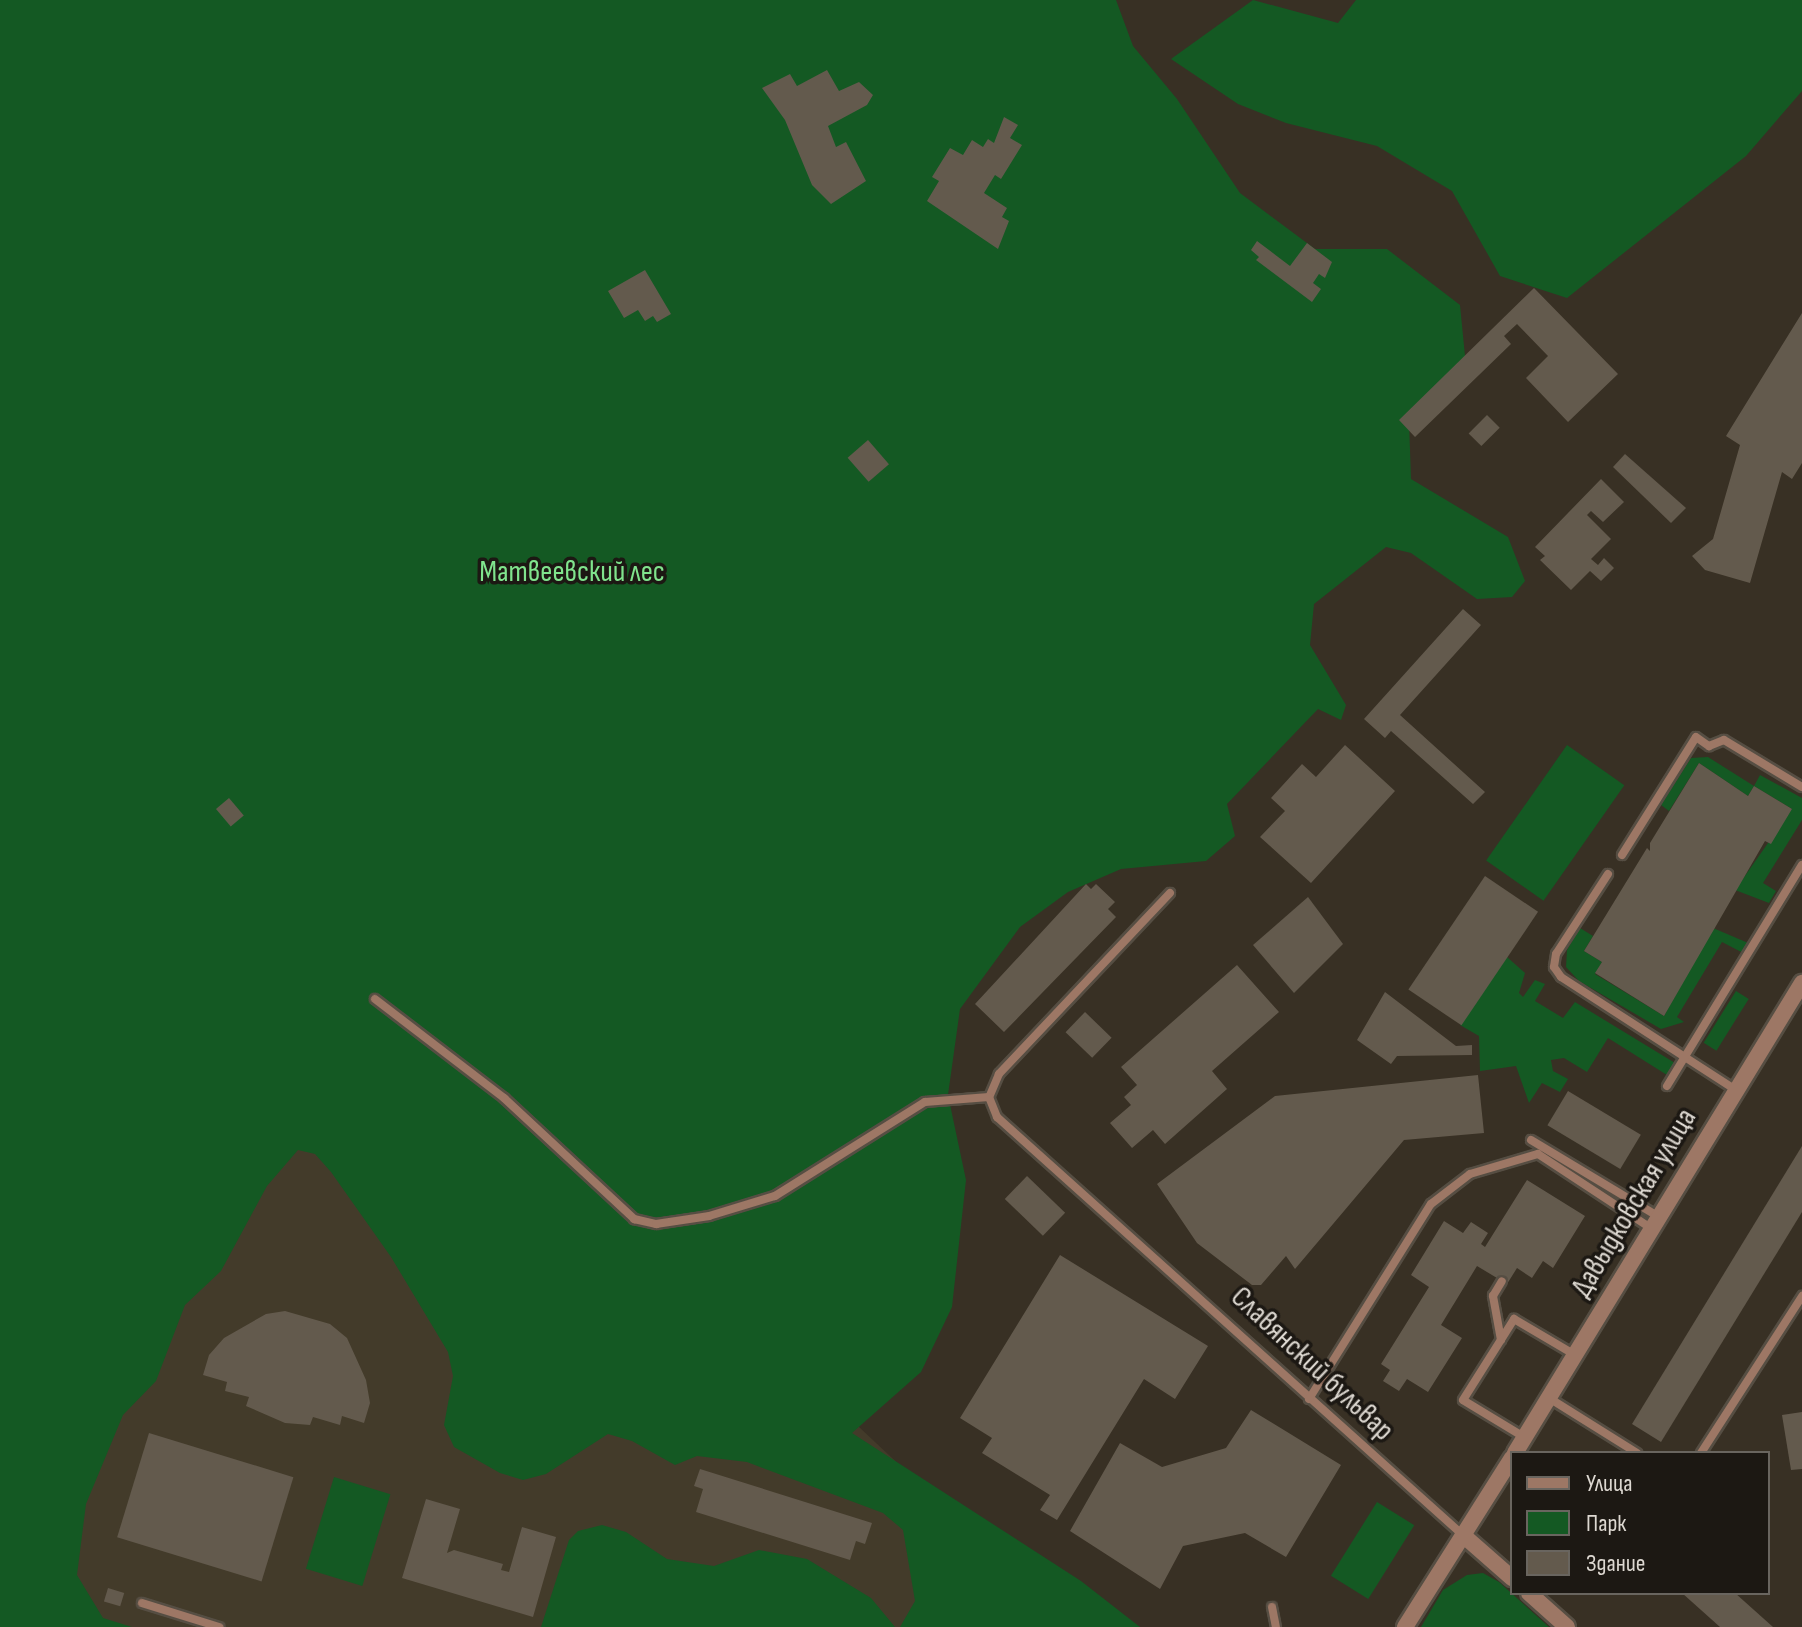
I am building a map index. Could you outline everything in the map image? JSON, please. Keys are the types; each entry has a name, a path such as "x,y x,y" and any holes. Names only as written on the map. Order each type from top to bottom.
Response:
{"street":[{"name":"Давыдковская улица","path":"1515,1451 1802,983"},
{"name":"Давыдковская улица","path":"1405,1627 1510,1460"},
{"name":"Славянский бульвар","path":"1464,1536 1510,1576"},
{"path":"1531,1595 1567,1627"}],"lane":[{"path":"1622,855 1696,737 1709,746 1724,740 1802,787"},
{"path":"1667,1086 1802,865"},
{"path":"1608,874 1556,954 1554,967 1561,977 1736,1090"},
{"path":"375,999 504,1098 634,1219 656,1224 709,1216 775,1196 925,1102 989,1097 999,1074 1170,893"},
{"name":"Славянский бульвар","path":"989,1097 997,1117 1464,1536"},
{"path":"1531,1140 1655,1223"},
{"path":"1309,1399 1431,1204 1470,1174 1538,1154 1655,1223"},
{"path":"1501,1341 1493,1296 1502,1281"},
{"path":"1702,1451 1802,1296"},
{"path":"1524,1437 1463,1400 1514,1319 1575,1355"},
{"path":"1549,1398 1634,1451"},
{"path":"142,1603 219,1627"},
{"path":"1272,1607 1276,1627"}],"shaded area":[{"path":"282,1140 594,1212 842,1411 1072,1627 109,1627 0,1486"}],"green space":[{"name":"Матвеевский лес","path":"0,0 1116,0 1133,46 1177,99 1240,193 1315,249 1387,249 1460,305 1466,366 1409,421 1411,479 1508,537 1525,581 1512,597 1477,599 1411,553 1386,547 1314,604 1310,645 1346,705 1341,720 1318,709 1227,804 1235,836 1206,861 1121,869 1068,892 1020,927 960,1009 948,1095 966,1180 952,1307 921,1372 852,1433 1081,1581 1140,1627 900,1627 915,1601 903,1530 883,1513 747,1462 697,1456 675,1465 632,1441 608,1434 546,1474 523,1480 500,1473 454,1447 444,1425 453,1376 448,1352 391,1257 331,1172 315,1154 298,1150 267,1186 221,1271 185,1305 156,1381 123,1415 86,1504 77,1575 103,1618 132,1627 0,1627"},
{"path":"1253,0 1338,23 1356,0 1802,0 1802,91 1746,156 1567,298 1500,276 1452,191 1377,146 1286,123 1238,104 1171,59"},
{"path":"1567,745 1624,785 1543,901 1486,861"},
{"path":"1708,757 1754,786 1748,796 1699,763 1669,811 1661,805 1691,758"},
{"path":"1760,775 1802,798 1802,820 1763,883 1776,891 1769,903 1735,890 1792,809 1754,786"},
{"path":"1580,928 1593,936 1584,951 1602,962 1595,974 1664,1016 1713,928 1753,945 1747,955 1722,942 1677,1017 1684,1022 1661,1029 1579,981 1566,967 1567,950"},
{"path":"1507,957 1525,973 1519,993 1523,997 1535,980 1545,984 1535,1001 1563,1018 1575,1002 1675,1063 1667,1075 1608,1038 1587,1072 1564,1058 1551,1060 1553,1071 1568,1079 1560,1092 1542,1083 1529,1103 1516,1066 1480,1071 1479,1036 1460,1025"},
{"path":"1736,991 1749,999 1716,1051 1704,1043"},
{"path":"334,1477 390,1494 362,1586 306,1569"},
{"path":"1377,1502 1414,1525 1368,1599 1331,1576"},
{"path":"602,1525 626,1532 667,1559 714,1566 759,1550 807,1559 871,1598 895,1627 541,1627 569,1540 578,1531"},
{"path":"1483,1573 1499,1582 1549,1627 1421,1627 1443,1590 1467,1575"}],"building":[{"path":"827,70 839,91 859,82 873,95 867,105 828,126 836,147 846,142 866,181 831,204 812,185 785,120 762,88 790,74 797,86"},
{"path":"1004,117 1018,125 1010,138 1022,145 1001,179 995,175 984,193 1007,208 1002,217 1009,221 998,249 927,201 939,181 932,177 950,148 963,155 972,140 983,147 988,139 994,143"},
{"path":"1257,241 1290,266 1307,243 1332,262 1325,278 1319,274 1313,283 1321,289 1312,302 1256,260 1259,257 1251,250"},
{"path":"645,270 671,314 657,322 653,316 645,321 638,310 624,318 608,291"},
{"path":"1534,288 1618,374 1568,422 1526,378 1548,356 1517,324 1504,336 1511,344 1415,437 1399,420"},
{"path":"1802,313 1802,463 1792,479 1782,472 1750,583 1705,570 1692,556 1713,539 1740,445 1726,436"},
{"path":"1487,415 1500,428 1481,446 1469,433"},
{"path":"868,440 889,464 869,482 848,458"},
{"path":"1625,454 1686,508 1671,523 1613,467"},
{"path":"1601,479 1624,502 1603,522 1591,511 1587,515 1611,539 1591,559 1598,565 1604,558 1614,568 1601,581 1590,571 1571,590 1540,560 1545,556 1535,547"},
{"path":"1463,609 1481,625 1400,715 1485,792 1473,804 1391,731 1385,738 1364,719"},
{"path":"1345,745 1395,791 1311,883 1260,837 1285,811 1271,798 1302,764 1316,777"},
{"path":"1699,763 1748,796 1754,786 1792,809 1771,844 1765,841 1664,1016 1595,973 1602,962 1584,951 1647,848 1650,851 1650,843"},
{"path":"229,798 244,816 231,827 216,809"},
{"path":"1485,876 1538,912 1461,1025 1408,990"},
{"path":"1086,884 1091,889 1096,884 1115,902 1108,909 1116,917 1004,1032 975,1004"},
{"path":"1308,897 1343,944 1294,993 1253,945"},
{"path":"1237,965 1279,1012 1212,1071 1227,1089 1165,1144 1153,1130 1132,1148 1110,1123 1131,1105 1124,1097 1137,1085 1121,1067"},
{"path":"1385,992 1456,1046 1472,1045 1472,1055 1397,1056 1391,1064 1357,1040"},
{"path":"1085,1012 1112,1038 1092,1058 1066,1032"},
{"path":"1478,1075 1484,1133 1404,1140 1295,1269 1286,1256 1261,1285 1252,1285 1197,1243 1157,1184 1275,1096"},
{"path":"1568,1091 1641,1135 1620,1169 1547,1125"},
{"path":"1802,1146 1802,1212 1661,1442 1632,1424"},
{"path":"1027,1176 1065,1213 1043,1236 1005,1199"},
{"path":"1527,1180 1585,1216 1553,1268 1543,1261 1532,1278 1517,1268 1507,1284 1477,1266 1441,1325 1462,1338 1428,1392 1407,1379 1399,1391 1383,1381 1390,1370 1381,1364 1429,1287 1411,1275 1444,1221 1463,1233 1471,1222 1488,1233 1481,1244 1485,1247"},
{"path":"1060,1255 1208,1346 1175,1399 1144,1379 1057,1520 1040,1510 1050,1495 982,1453 992,1438 960,1418"},
{"path":"285,1311 330,1324 347,1338 366,1380 370,1403 364,1423 342,1416 340,1425 313,1417 310,1425 285,1423 246,1406 249,1397 225,1391 227,1382 203,1375 209,1355 224,1338 266,1314"},
{"path":"1251,1410 1341,1465 1286,1557 1245,1533 1183,1546 1160,1589 1070,1531 1120,1443 1162,1467 1226,1448"},
{"path":"1802,1412 1802,1469 1791,1470 1782,1415"},
{"path":"149,1433 293,1477 262,1581 117,1537"},
{"path":"700,1469 872,1523 865,1544 856,1541 850,1560 696,1512 703,1489 694,1486"},
{"path":"426,1499 460,1509 447,1553 454,1550 503,1564 501,1570 509,1572 522,1527 556,1537 533,1617 402,1578"},
{"path":"108,1588 124,1593 120,1606 104,1601"},
{"path":"1684,1595 1737,1595 1773,1627 1720,1627"}]}
